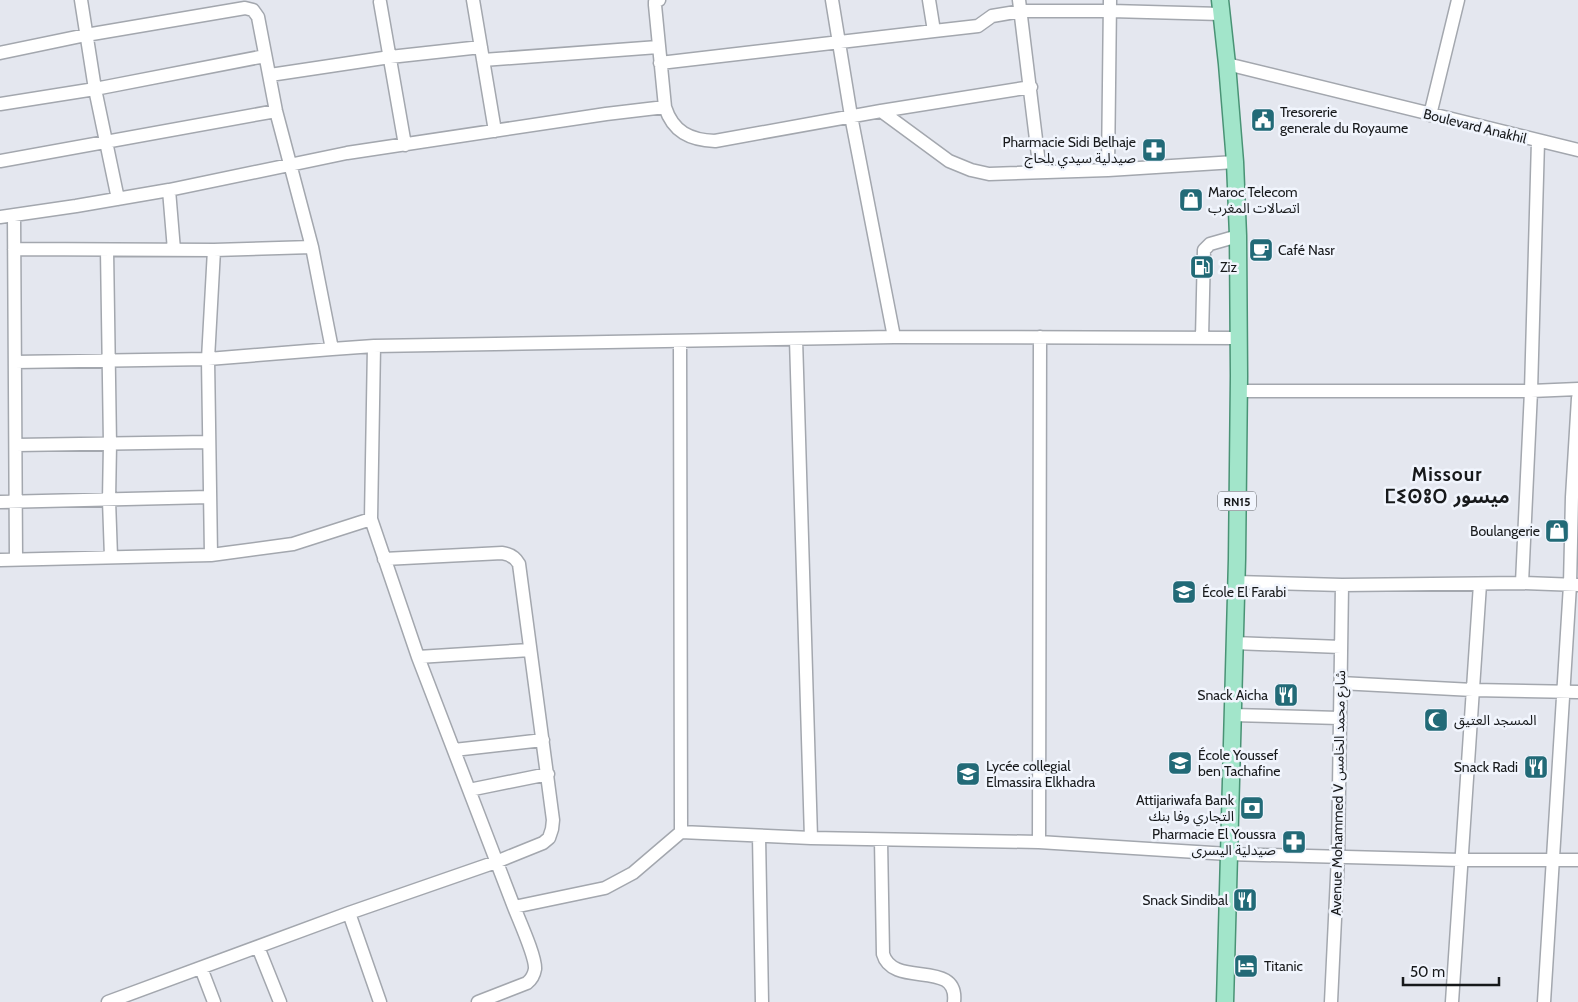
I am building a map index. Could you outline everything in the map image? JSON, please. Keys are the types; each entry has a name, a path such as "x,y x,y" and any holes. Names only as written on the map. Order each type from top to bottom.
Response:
{"main road":[{"name":"RN15","path":"1220,7 1235,162 1238,236 1239,376 1236,582 1225,1002"}],"street":[{"path":"81,0 95,89 118,199"},
{"path":"474,0 495,131"},
{"path":"659,0 655,2 655,5 664,107 668,118 676,128 695,139 715,141 881,111 1031,88"},
{"path":"832,0 894,337"},
{"path":"929,0 934,31"},
{"path":"1430,115 1458,0"},
{"path":"380,2 405,144"},
{"path":"1108,170 1110,5"},
{"path":"660,63 978,26 992,16 1020,6 1220,7"},
{"path":"1020,6 1040,172"},
{"path":"0,53 86,35 245,8 253,10 258,17 276,111 312,247 332,349"},
{"path":"270,75 390,57 481,47"},
{"path":"483,60 658,47"},
{"path":"0,104 95,89 266,56"},
{"name":"Boulevard Anakhil","path":"1227,64 1578,150"},
{"path":"0,217 169,190 347,153 664,107"},
{"path":"0,161 276,111"},
{"path":"881,111 949,161 965,168 989,174 1108,170 1235,162"},
{"path":"1522,583 1531,391 1538,141"},
{"path":"169,190 174,250"},
{"path":"14,215 16,560"},
{"path":"1202,338 1204,250 1210,244 1238,236"},
{"path":"14,249 214,250 312,247"},
{"path":"107,250 109,500 112,557"},
{"path":"210,555 208,359 214,250"},
{"path":"15,362 208,359 374,346 894,337 1238,338"},
{"path":"1039,842 1040,337"},
{"path":"796,339 811,838"},
{"path":"680,340 681,832"},
{"path":"374,346 371,519 418,657 535,962 532,979 527,983 478,1002"},
{"path":"1238,391 1531,391 1578,389"},
{"path":"1544,1002 1563,692 1574,585 1578,398"},
{"path":"16,445 209,442"},
{"path":"0,502 210,497"},
{"path":"0,560 210,555 293,544 371,519"},
{"path":"108,1002 349,913 496,862 543,843 549,838 553,820 548,774 519,564 508,553 384,559"},
{"path":"1236,582 1342,585 1522,583 1574,585"},
{"path":"1452,1002 1480,584"},
{"name":"Avenue Mohammed V شارع محمد الخامس","path":"1331,1002 1338,856 1342,585"},
{"path":"1234,643 1341,647"},
{"path":"418,657 530,650"},
{"path":"1340,683 1473,690 1578,692"},
{"path":"1232,715 1340,718"},
{"path":"454,750 543,740"},
{"path":"469,790 548,774"},
{"path":"514,907 605,888 633,873 681,832 881,840 1039,842 1228,854 1461,860 1578,860"},
{"path":"759,836 762,1002"},
{"path":"881,840 882,954 885,961 896,970 946,980 953,985 954,1002"},
{"path":"349,913 380,1002"},
{"path":"258,947 280,1002"},
{"path":"201,968 214,1002"}],"place":[{"name":"Tresorerie generale du Royaume","path":"1263,120"},
{"name":"Pharmacie Sidi Belhaje صيدلية سيدي بلحاج","path":"1154,150"},
{"name":"Maroc Telecom اتصالات المغرب","path":"1191,200"},
{"name":"Café Nasr","path":"1261,250"},
{"name":"Ziz","path":"1202,267"},
{"name":"Boulangerie","path":"1557,531"},
{"name":"École El Farabi","path":"1184,592"},
{"name":"Snack Aicha","path":"1286,695"},
{"name":"المسجد العتيق","path":"1436,720"},
{"name":"École Youssef ben Tachafine","path":"1180,763"},
{"name":"Snack Radi","path":"1536,767"},
{"name":"Lycée collegial Elmassira Elkhadra","path":"968,774"},
{"name":"Attijariwafa Bank التجاري وفا بنك","path":"1252,808"},
{"name":"Pharmacie El Youssra صيدلية اليسرى","path":"1294,842"},
{"name":"Snack Sindibal","path":"1245,900"},
{"name":"Titanic","path":"1246,966"}],"district":[{"name":"Missour ⵎⵉⵙⵓⵔ ميسور","path":"1447,485"}]}
